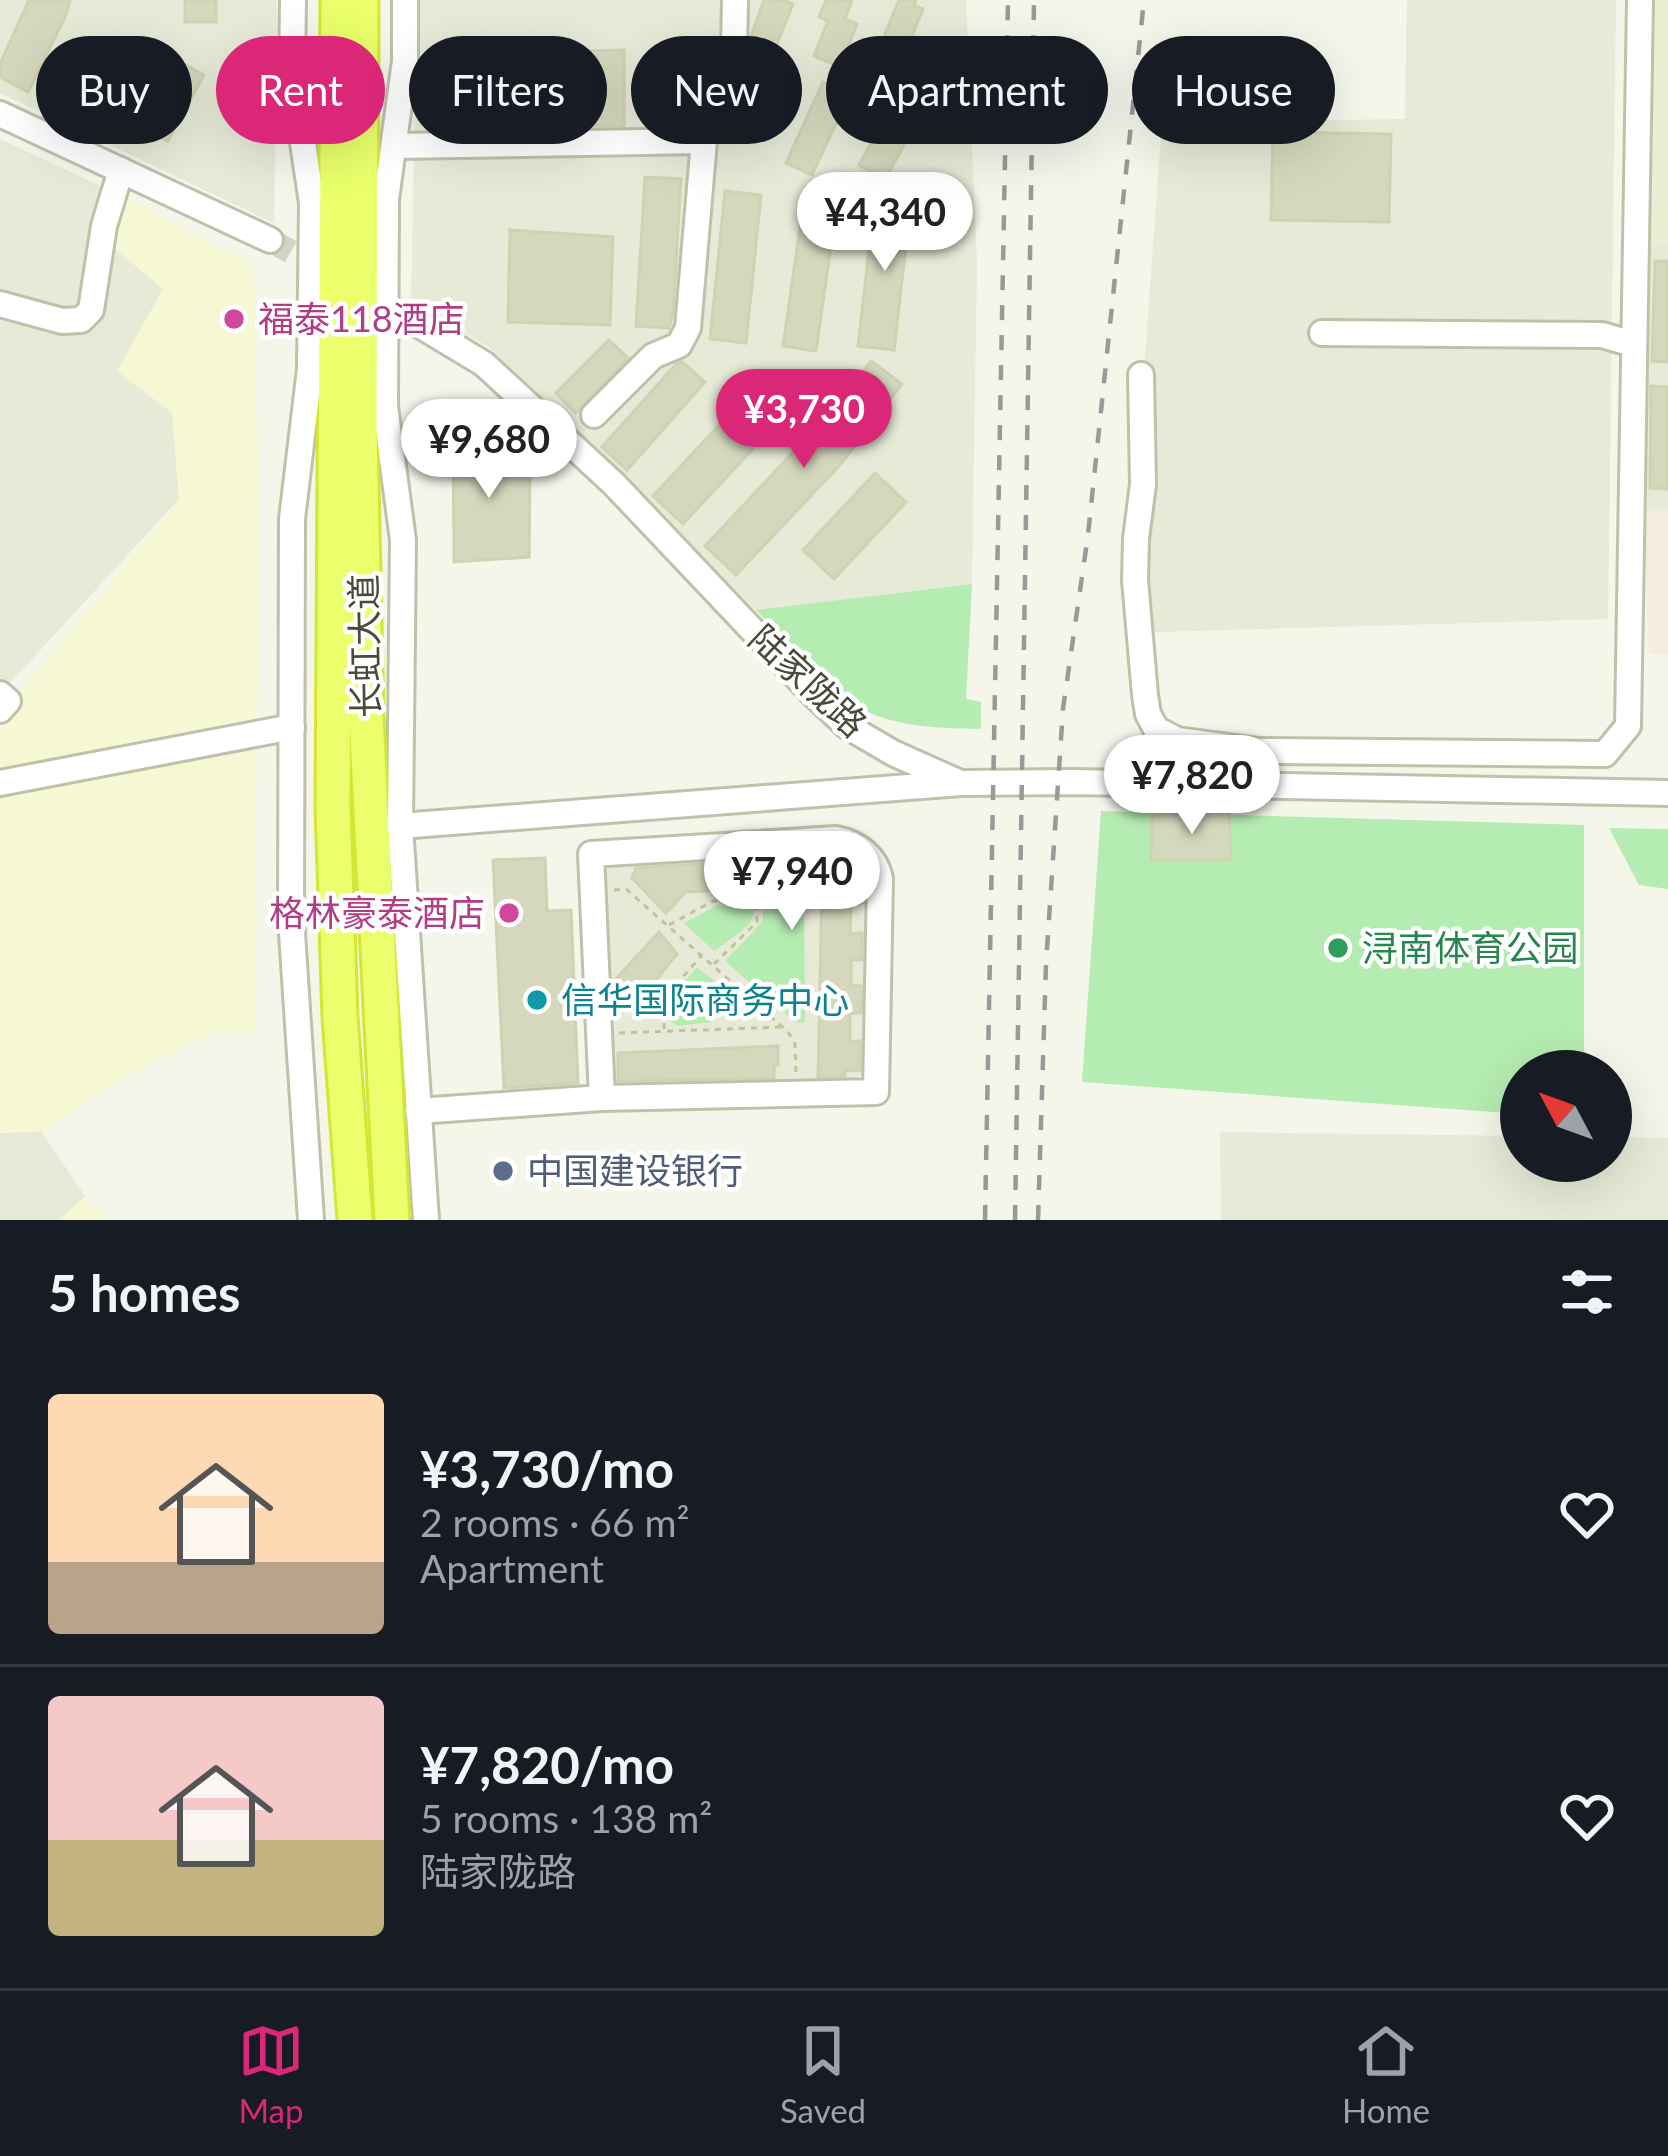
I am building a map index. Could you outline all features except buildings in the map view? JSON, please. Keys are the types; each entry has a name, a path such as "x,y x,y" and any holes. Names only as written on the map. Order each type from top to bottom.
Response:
{"highway":[{"name":"长虹大道","path":"338,0 333,807 340,1017 355,1220"},
{"name":"长虹大道","path":"362,0 360,435 366,715 392,1220"}],"street":[{"path":"293,0 292,69 312,203 310,369 292,519 291,918 311,1220"},
{"path":"405,0 405,61 386,199 385,406 403,540 400,826 425,1220"},
{"path":"734,36 735,0"},
{"path":"1141,375 1143,484 1135,580 1148,714 1156,729 1167,737 1259,751 1605,754 1628,726 1640,0"},
{"path":"0,114 270,240"},
{"path":"394,146 631,142"},
{"path":"594,416 653,356 679,345 688,328 704,144"},
{"path":"0,304 62,321 81,320 91,310 104,226 121,170"},
{"name":"陆家陇路","path":"416,323 484,364 614,484 847,725 893,754 961,783 1668,793"},
{"path":"1322,333 1602,335 1633,344"},
{"path":"0,694 8,701 0,710"},
{"path":"0,783 292,727"},
{"path":"1228,785 1259,751"},
{"path":"400,826 961,783"},
{"path":"418,1111 602,1098 876,1092 880,879 871,858 856,845 836,838 591,854 602,1098"}],"path":[{"path":"592,892 626,890 782,1027 795,1044 795,1094"},
{"path":"668,926 713,901 808,898"},
{"path":"712,965 757,922 756,900"},
{"path":"664,1031 664,999 701,956"},
{"path":"599,1034 782,1027"}],"shaded area":[{"path":"0,0 277,0 277,36 216,36 216,144 275,144 274,223 107,144 192,144 192,36 36,36 36,110 0,93"},
{"path":"417,0 966,0 968,36 826,36 826,144 972,144 977,263 972,584 756,610 489,347 411,306 414,144 607,144 607,36 416,36"},
{"path":"1407,0 1616,0 1608,619 1125,633 1160,144 1335,144 1335,120 1405,119"},
{"path":"1653,0 1668,0 1668,244 1646,243"},
{"path":"0,139 128,199 113,247 163,289 179,499 0,694"},
{"path":"128,199 254,266 258,502 255,1032 216,1031 132,1073 41,1131 0,1133 0,717 179,499 172,413 117,371 163,289 113,247"},
{"path":"1646,243 1668,244 1668,509 1643,509"},
{"path":"1643,509 1668,509 1668,655 1649,654"},
{"path":"844,847 871,876 868,1065 860,1075 849,1084 604,1095 595,856"},
{"path":"41,1131 85,1196 60,1220 0,1220 0,1133"},
{"path":"1220,1132 1500,1136 1500,1182 1632,1182 1632,1137 1668,1138 1668,1220 1221,1220"},
{"path":"85,1196 107,1220 60,1220"}],"green space":[{"path":"972,584 966,699 981,702 981,729 909,724 868,712 826,681 756,610"},
{"name":"浔南体育公园","path":"1101,811 1584,825 1584,1050 1500,1050 1500,1112 1082,1082"},
{"path":"1609,828 1668,829 1668,889 1639,885"},
{"path":"804,903 805,1023 795,1022 725,961 763,921 763,904"},
{"path":"752,905 754,914 748,926 714,951 684,923 716,906"},
{"path":"697,967 728,992 708,1016 711,1022 677,1026 669,1019 670,1000"}],"tunnel":[{"path":"270,240 325,271"}],"railway":[{"path":"985,1220 1008,0"},
{"path":"1015,1220 1034,0"},
{"path":"1038,1220 1046,964 1063,709 1088,535 1144,0"}],"place":[{"name":"福泰118酒店","path":"234,319"},
{"name":"格林豪泰酒店","path":"509,913"},
{"name":"浔南体育公园","path":"1338,948"},
{"name":"信华国际商务中心","path":"537,1000"},
{"name":"中国建设银行","path":"503,1171"}]}
